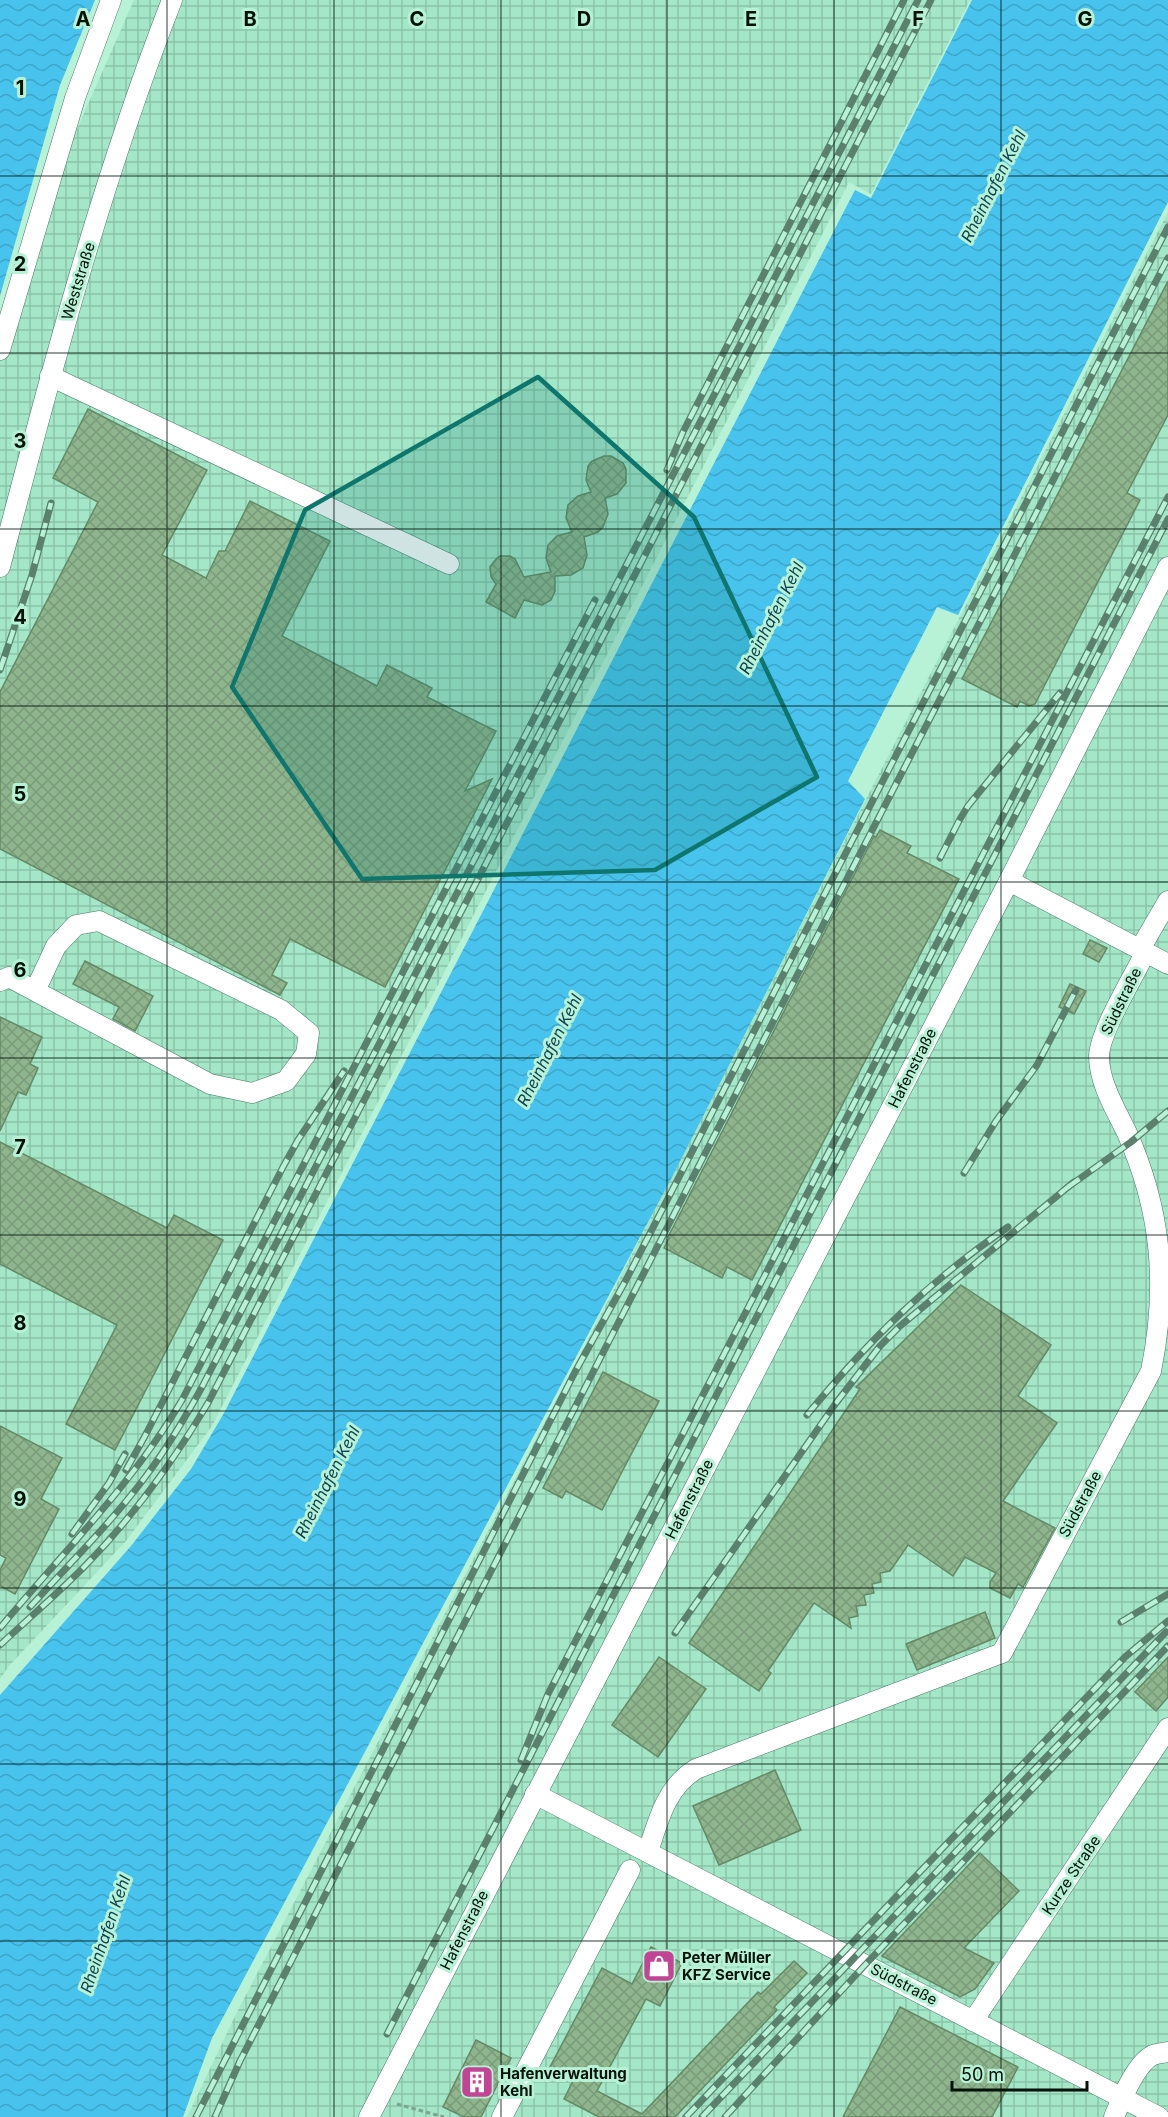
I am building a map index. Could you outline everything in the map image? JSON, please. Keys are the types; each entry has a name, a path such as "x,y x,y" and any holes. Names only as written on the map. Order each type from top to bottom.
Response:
{"street":[{"path":"0,350 75,98 111,0"},
{"name":"Weststraße","path":"0,567 50,376 83,262 142,77 172,0"},
{"path":"50,376 448,564"},
{"name":"Hafenstraße","path":"369,2117 1009,881 1168,567"},
{"path":"1009,881 1168,964"},
{"name":"Südstraße","path":"648,1852 662,1809 685,1775 1002,1653 1151,1371 1164,1330 1168,1268 1165,1242 1131,1142 1105,1083 1099,1058 1103,1037 1168,901"},
{"path":"0,981 9,977 35,991 210,1084 252,1093 286,1081 306,1054 309,1033 281,1011 99,921 76,925 56,946 35,991"},
{"name":"Kurze Straße","path":"973,2021 1168,1728"},
{"name":"Südstraße","path":"535,1794 1159,2117"},
{"path":"502,2117 630,1870"},
{"path":"1114,2117 1122,2098 1143,2063 1154,2055 1168,2052"}],"path":[{"path":"378,2098 444,2117"}],"highlighted area":[{"path":"538,377 694,517 817,777 655,870 362,879 232,687 305,510"}],"shaded area":[{"path":"134,0 970,0 871,194 849,182 212,1426 126,1541 9,1666 0,1679 0,318 22,254"},
{"path":"1168,212 1168,2117 187,2117 236,2014 596,1324"}],"water":[{"path":"0,0 95,0 60,85 0,296"},
{"name":"Rheinhafen Kehl","path":"972,0 1168,0 1168,202 958,615 937,607 848,781 865,799 670,1181 212,2038 183,2117 0,2117 0,1695 131,1546 191,1469 224,1413 855,190 871,198"}],"building":[{"path":"1168,281 1168,415 1127,493 1140,500 1035,704 1029,706 1020,701 1017,707 962,679"},
{"path":"88,409 207,470 162,555 206,578 219,551 225,551 250,501 330,541 282,636 377,686 387,665 432,688 427,697 496,731 465,791 492,779 385,987 290,939 272,975 287,983 280,995 0,849 0,692 98,502 53,478"},
{"path":"611,456 623,463 626,469 626,483 617,494 605,498 608,514 603,527 598,532 584,537 587,555 583,568 571,575 555,576 555,591 551,600 542,605 524,600 515,618 486,602 496,584 491,577 490,567 500,556 510,556 515,559 524,577 551,572 546,558 548,545 557,536 572,532 566,518 568,505 578,496 591,492 586,480 588,466 592,461"},
{"path":"880,830 911,846 907,853 959,879 752,1280 727,1267 722,1278 664,1248 874,836 876,837"},
{"path":"1090,940 1107,948 1099,962 1083,954"},
{"path":"85,961 153,996 135,1031 113,1019 119,1007 73,984"},
{"path":"1070,984 1086,991 1074,1014 1059,1007"},
{"path":"0,1017 42,1037 30,1064 38,1068 26,1095 18,1092 0,1131"},
{"path":"0,1142 167,1228 174,1215 223,1240 115,1450 66,1424 117,1325 0,1264"},
{"path":"961,1285 1051,1345 1018,1396 1057,1423 1003,1501 1055,1528 1023,1587 1018,1584 1010,1598 990,1588 990,1582 996,1573 965,1557 953,1576 908,1545 890,1571 880,1573 881,1582 872,1584 874,1593 864,1595 866,1605 856,1606 858,1616 849,1618 851,1628 814,1603 768,1671 771,1673 759,1691 689,1643 860,1389 856,1387"},
{"path":"603,1372 659,1401 602,1510 566,1491 562,1498 543,1488"},
{"path":"0,1426 62,1458 41,1499 59,1509 15,1594 0,1586 0,1570 6,1558 0,1555"},
{"path":"985,1612 995,1638 917,1670 906,1644"},
{"path":"659,1657 706,1689 658,1757 612,1725"},
{"path":"1168,1657 1168,1697 1156,1711 1135,1692"},
{"path":"775,1770 801,1830 719,1865 693,1806"},
{"path":"980,1853 1019,1891 964,1948 994,1963 975,1989 960,1997 882,1956"},
{"path":"651,1947 682,1963 660,2006 646,1999 597,2091 642,2114 758,1992 761,1994 794,1961 807,1973 774,2007 777,2010 675,2117 599,2117 564,2099 574,2079 550,2067 602,1968 632,1984"},
{"path":"900,2007 1018,2067 992,2117 843,2117"},
{"name":"Hafenverwaltung Kehl","path":"476,2040 511,2058 481,2117 464,2117 443,2107"}],"railway":[{"path":"667,470 683,432 904,0"},
{"path":"30,1607 133,1493 168,1444 202,1387 918,0"},
{"path":"0,1645 74,1577 119,1529 181,1447 208,1403 931,0"},
{"path":"196,2117 575,1372 626,1280 1168,227"},
{"path":"215,2117 240,2061 712,1140 1168,258"},
{"path":"521,1760 548,1694 1168,497"},
{"path":"0,670 32,575 51,503"},
{"path":"387,2034 1168,519"},
{"path":"0,1628 119,1490 182,1400 595,600"},
{"path":"940,858 968,806 1060,693"},
{"path":"964,1173 996,1121 1037,1065 1076,990"},
{"path":"126,1470 283,1167 298,1140 344,1071"},
{"path":"1068,1187 1131,1142 1168,1111"},
{"path":"675,1633 836,1403 880,1346 900,1326 1074,1182"},
{"path":"807,1415 876,1337 900,1314 951,1269 1008,1227"},
{"path":"72,1534 109,1483 125,1454"},
{"path":"1121,1622 1168,1594"},
{"path":"686,2117 1125,1657 1168,1621"},
{"path":"702,2117 1166,1632"},
{"path":"725,2117 865,1965 1168,1646"}],"place":[{"name":"Peter Müller KFZ Service","path":"659,1966"},
{"name":"Hafenverwaltung Kehl","path":"477,2082"}]}
